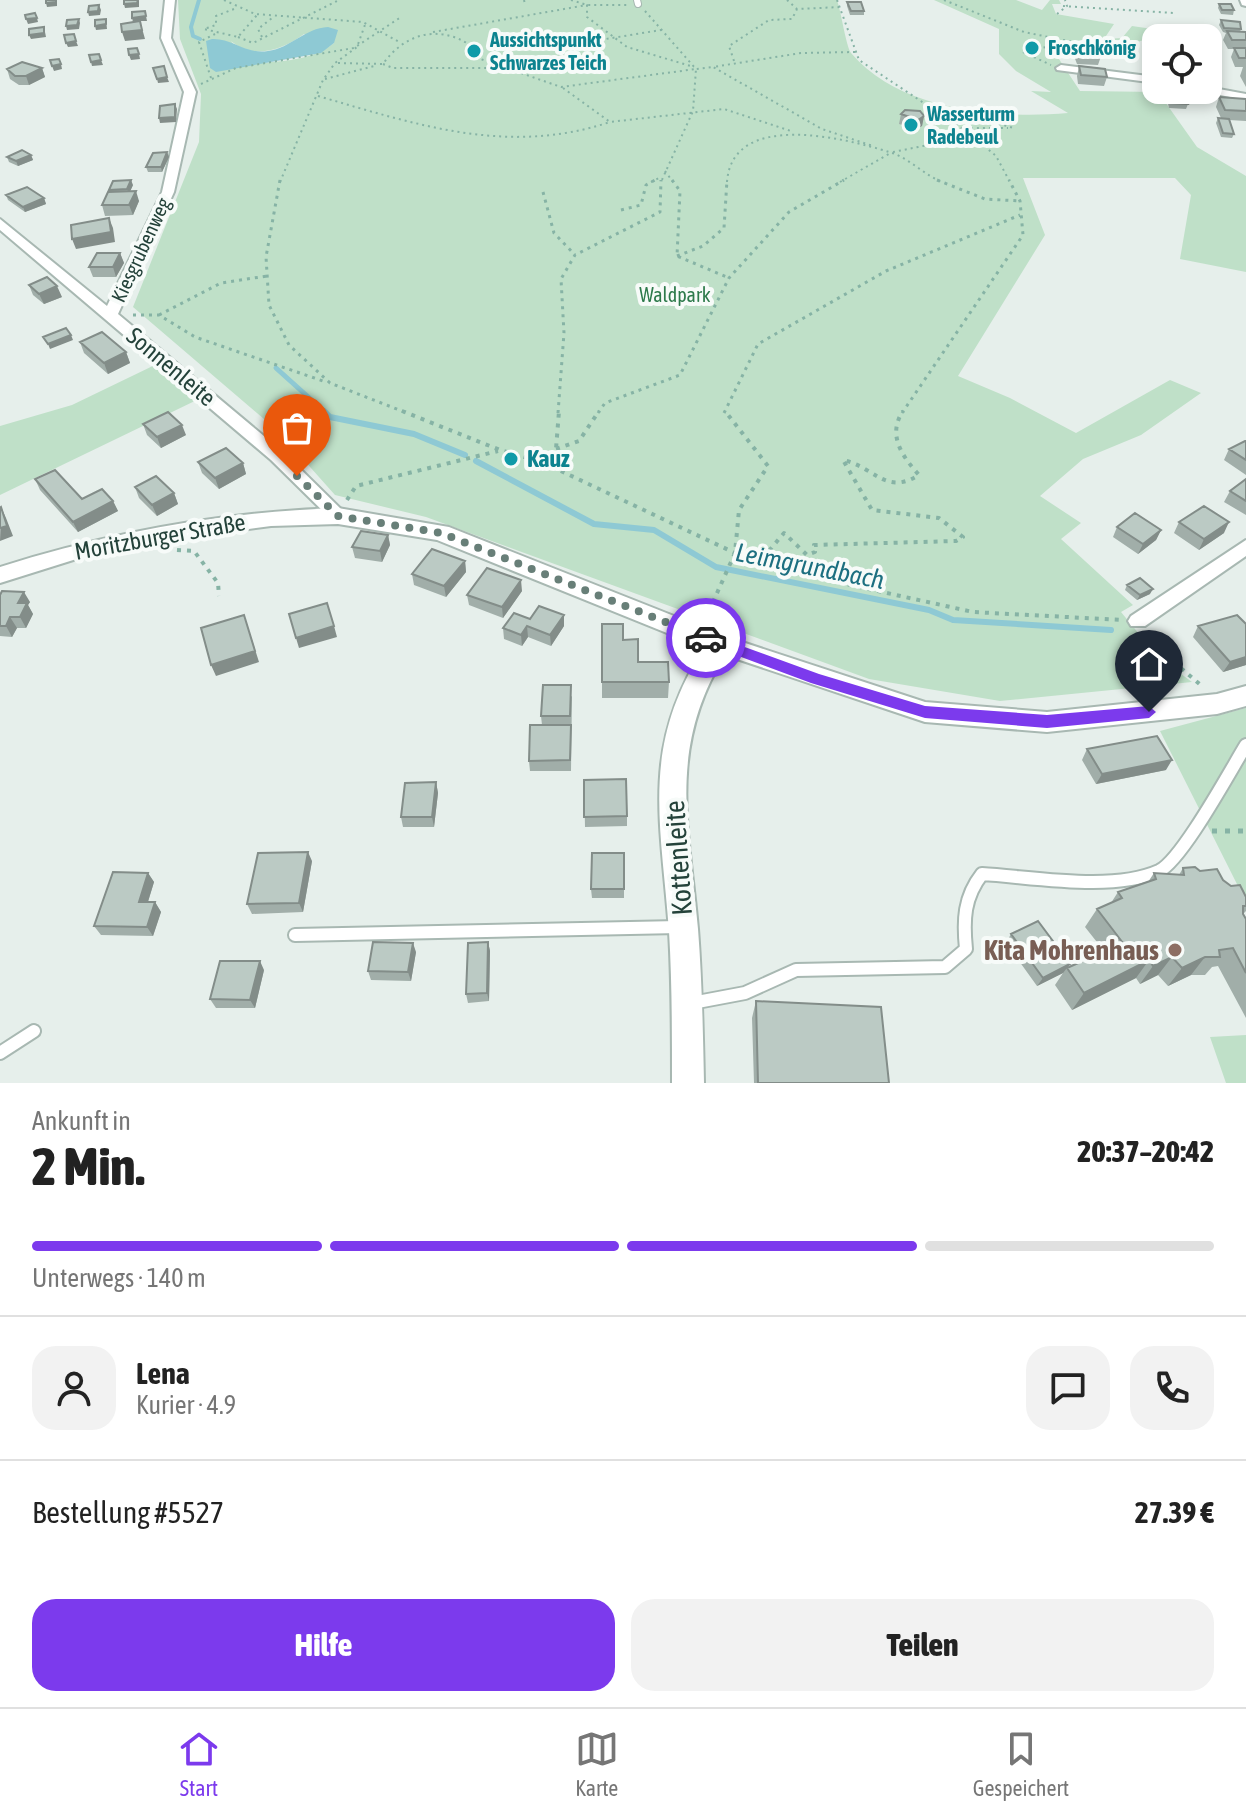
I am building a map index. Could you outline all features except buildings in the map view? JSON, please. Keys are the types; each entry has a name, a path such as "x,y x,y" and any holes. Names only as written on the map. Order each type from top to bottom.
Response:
{"street":[{"name":"Kiesgrubenweg","path":"110,315 168,192 190,92 166,38 170,0"},
{"path":"1061,68 1142,78"},
{"path":"1222,93 1246,97"},
{"name":"Sonnenleite","path":"0,223 277,456 338,516"},
{"name":"Moritzburger Straße","path":"0,575 85,548 155,534 271,518 338,516 441,533 719,644 925,712 1047,722 1217,704 1246,696"},
{"path":"1138,621 1246,547"},
{"name":"Kottenleite","path":"688,1083 683,927 672,800 675,747 681,715 698,677 719,644"}],"lane":[{"path":"686,1004 745,993 796,970 945,967 966,949 962,920 969,888 982,874 1116,881 1161,870 1193,831 1217,785 1246,745"},
{"path":"295,935 683,927"},
{"path":"0,1053 34,1031"}],"path":[{"path":"224,0 235,9 257,15 311,15 366,22 401,43"},
{"path":"235,9 216,16 216,25 204,29 253,43 339,0"},
{"path":"571,0 587,5"},
{"path":"787,0 797,9 841,7"},
{"path":"735,553 768,554 775,550 784,533 807,555 815,552 814,545 956,541 963,537 939,518 872,510 843,460 896,485 910,483 919,475 899,453 896,422 1023,235 1020,201 996,156 971,135 859,60 837,0"},
{"path":"944,0 1024,32 1078,43 1039,48 1030,53"},
{"path":"1057,14 1065,6 1065,0"},
{"path":"323,80 383,64 401,43 459,25 587,5 637,2 695,68 700,89 694,110 665,171 661,177 646,185 641,205 621,210"},
{"path":"587,5 587,17 611,36 644,55 695,68"},
{"path":"1065,6 1173,13"},
{"path":"735,62 729,46 769,20 792,19 797,9"},
{"path":"238,37 257,15"},
{"path":"262,38 258,29 274,16"},
{"path":"330,383 289,345 269,305 266,257 281,177 323,80 335,63 401,17"},
{"path":"357,47 366,22"},
{"path":"335,63 383,64 393,68 543,66 556,62 563,46 661,30"},
{"path":"215,34 199,42 211,78 250,66 304,60 357,47"},
{"path":"426,34 460,36 470,45 469,55 561,87 610,122"},
{"path":"561,87 801,53 855,52"},
{"path":"1023,52 1061,68"},
{"path":"713,67 822,129 892,152 932,178 985,199 1020,201"},
{"path":"318,96 415,123 489,136 543,139 581,135 610,122 657,119 694,110 724,109 795,133 892,152"},
{"path":"926,105 1014,128 970,128 971,135"},
{"path":"677,256 703,246 724,228 728,167 738,152 772,134 795,133"},
{"path":"544,463 556,449 579,441 605,403 680,375 729,278 789,212 892,152 971,135"},
{"path":"665,171 680,191 677,256"},
{"path":"556,449 564,333 561,279 575,255 660,212 661,177"},
{"path":"543,192 554,233 575,255"},
{"path":"719,644 713,602 735,553 739,510 768,466 751,440 724,413 758,344 886,271 1021,215"},
{"path":"677,256 729,278"},
{"path":"267,276 221,283 159,315 195,337 330,383 500,450 544,463 735,553 778,569 973,612 1138,621 1162,652 1198,680"},
{"path":"356,486 500,450"},
{"path":"155,534 157,547 194,551 208,567 219,596"},
{"path":"1193,831 1246,831"}],"green space":[{"name":"Waldpark","path":"178,0 837,0 851,53 896,88 952,107 1041,115 1068,113 1031,91 1051,92 1016,71 999,54 999,29 934,0 1016,0 1042,10 1050,0 1059,0 1061,4 1052,4 1056,14 1114,24 1104,39 1122,38 1132,26 1142,27 1142,41 1106,51 1055,53 1080,91 1142,92 1142,104 1167,104 1197,147 1246,176 1246,272 1180,259 1191,195 1175,178 1023,178 1045,235 958,376 1010,398 1076,433 1170,380 1201,393 1141,435 1083,459 1040,496 1081,523 1061,539 1133,605 1121,612 1158,657 1192,682 1000,701 869,679 426,517 335,495 278,431 133,307 199,142 201,94 180,39","holes":["304,34 334,43 304,57 249,64 231,41 249,50 268,51 287,45"]},
{"path":"159,363 201,398 0,495 0,426 72,405"},
{"path":"1246,708 1246,902 1160,731"},
{"path":"1246,1035 1246,1083 1226,1083 1210,1037"}],"water":[{"path":"328,27 338,30 334,43 321,53 216,72 210,68 206,41 219,39 260,52 276,49 312,31"}],"waterway":[{"name":"Leimgrundbach","path":"199,0 191,27 193,36 200,39"},
{"name":"Leimgrundbach","path":"276,368 326,413"},
{"name":"Leimgrundbach","path":"326,413 330,417 414,434 465,455"},
{"name":"Leimgrundbach","path":"476,461 594,524 654,530 716,567 929,610 953,620 1111,630"}],"way so far":[{"path":"297,476 338,516 441,533 583,592 652,615 706,638"}],"place":[{"name":"Froschkönig","path":"1032,48"},
{"name":"Aussichtspunkt Schwarzes Teich","path":"474,51"},
{"name":"Wasserturm Radebeul","path":"911,125"},
{"name":"Kauz","path":"511,459"},
{"name":"Kita Mohrenhaus","path":"1175,950"}],"route":[{"path":"706,638 816,679 925,712 1047,722 1149,712"}]}
